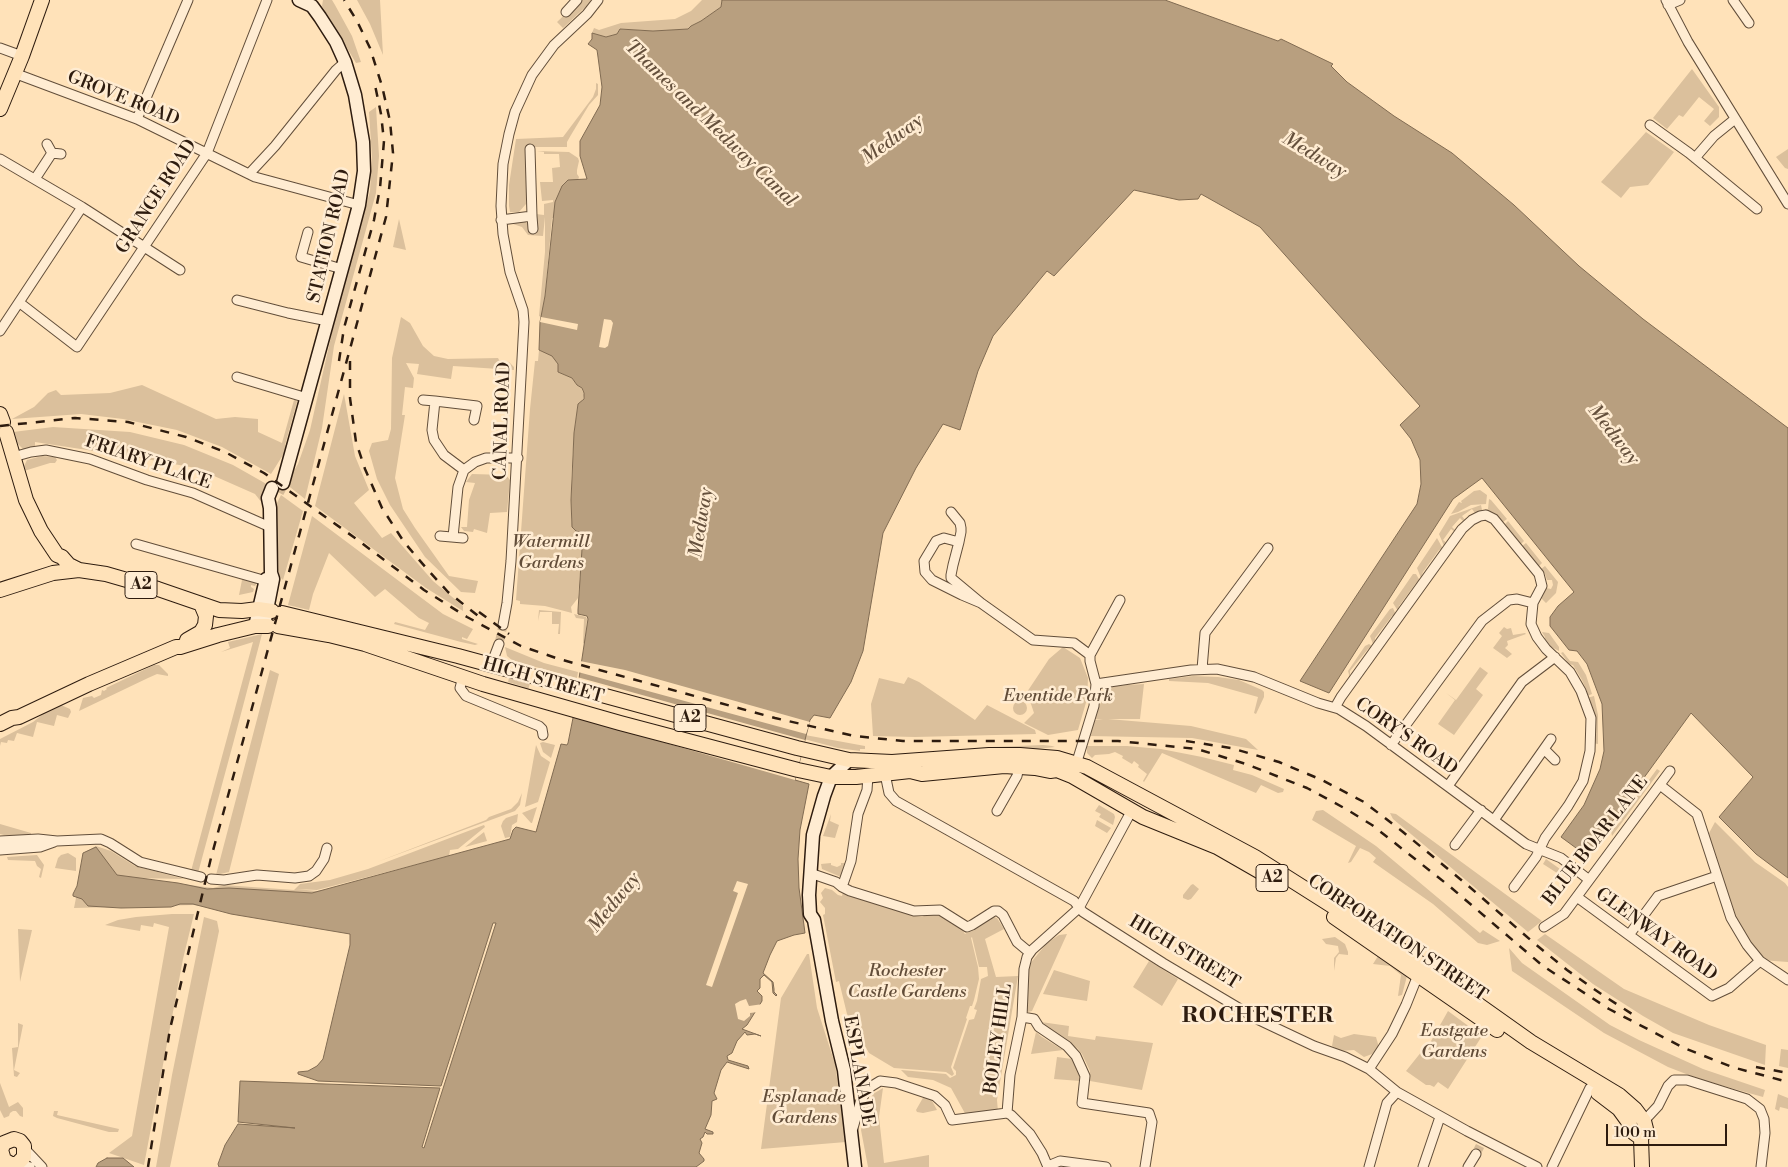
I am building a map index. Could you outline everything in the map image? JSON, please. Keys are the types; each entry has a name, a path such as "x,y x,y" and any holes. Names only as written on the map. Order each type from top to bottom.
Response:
{"main road":[{"path":"0,109 42,0"},
{"name":"STATION ROAD","path":"268,618 270,508 268,498 289,465 359,205 364,173 364,147 355,95 346,62 314,3 299,0"},
{"path":"3,423 30,508 41,530 57,555 62,557 69,565 79,570"},
{"path":"50,574 57,555"},
{"name":"HIGH STREET","path":"0,590 50,574 79,570 106,574 219,610 369,633 803,749"},
{"name":"A2","path":"176,647 178,644 196,636 203,629 206,618 201,604"},
{"name":"HIGH STREET","path":"268,618 365,644 484,684 620,723 830,777"},
{"name":"A2","path":"0,724 176,647 268,618"},
{"name":"A2","path":"434,651 455,667 463,676"},
{"path":"463,676 490,665"},
{"name":"A2","path":"490,665 493,675 497,679 520,687 532,698"},
{"path":"0,729 14,722 19,717"},
{"path":"803,749 827,762 830,777 850,760"},
{"name":"A2","path":"803,749 850,760"},
{"name":"CORPORATION STREET","path":"850,760 895,762 1004,755 1051,758 1074,769 1131,790 1250,854 1421,970 1619,1096 1635,1109 1644,1121"},
{"name":"CORPORATION STREET","path":"886,774 896,781 911,778 918,774 978,768 1019,766 1050,771 1074,769 1095,789 1150,820 1205,841 1241,860 1421,970 1524,1048 1590,1088 1619,1109 1634,1133 1641,1138"},
{"name":"A2","path":"1050,771 1054,776 1084,791 1095,789"},
{"name":"A2","path":"830,777 886,774"},
{"name":"ESPLANADE","path":"830,777 813,835 809,908 814,920 832,1021 844,1070 855,1167"},
{"path":"1131,790 1132,810"},
{"path":"1642,1167 1641,1138 1646,1129 1644,1121"},
{"path":"6,1135 20,1141 25,1149 24,1157 8,1158 4,1143 6,1135"}],"street":[{"path":"138,119 188,0"},
{"name":"GRANGE ROAD","path":"20,303 77,346 207,153 266,0"},
{"name":"CANAL ROAD","path":"503,625 511,561 524,320 508,260 501,220 502,177 509,134 523,92 532,75 563,35 598,0"},
{"path":"1680,0 1667,2 1688,42 1788,204"},
{"path":"1733,0 1749,23"},
{"path":"566,12 573,1"},
{"path":"0,48 22,56"},
{"path":"249,174 275,146 331,75 346,62"},
{"name":"GROVE ROAD","path":"14,73 138,119 249,174 359,205"},
{"path":"1695,158 1714,136 1736,119"},
{"path":"1650,125 1695,158 1757,209"},
{"path":"35,179 56,153 47,144"},
{"path":"530,149 533,229"},
{"path":"0,159 180,270"},
{"path":"0,331 82,208"},
{"path":"501,220 532,216"},
{"path":"308,232 301,257 342,269"},
{"path":"237,300 328,321"},
{"path":"237,377 307,398"},
{"path":"424,400 478,406 474,420"},
{"path":"435,401 432,430 434,440 444,455 464,470"},
{"name":"FRIARY PLACE","path":"13,458 31,452 46,450 90,459 147,480 192,493 270,527"},
{"path":"453,537 458,489 464,470 475,462 486,458 518,458"},
{"path":"951,512 961,525 952,578 1033,640 1074,643 1090,655"},
{"path":"1336,708 1458,534 1476,518 1486,515 1494,519 1542,579 1542,586 1533,603 1531,624 1537,637 1546,649 1570,672 1581,691 1591,718 1590,751 1583,781 1545,838 1536,857 1514,887"},
{"path":"440,536 463,538"},
{"path":"958,542 947,538 939,539 925,557 924,569 932,580 981,602"},
{"path":"136,544 270,578"},
{"path":"1202,669 1204,633 1268,548"},
{"path":"1391,745 1482,621 1509,600 1517,599 1533,603"},
{"path":"1074,769 1094,706 1096,684 1090,655 1120,600"},
{"path":"490,665 499,644"},
{"path":"1448,786 1522,682 1555,657"},
{"name":"CORY'S ROAD","path":"1096,684 1202,669 1229,671 1254,677 1321,704 1336,708 1348,714 1526,844 1562,858 1588,879"},
{"path":"463,676 460,689 466,696 539,726 542,729 543,735"},
{"path":"1494,820 1552,739"},
{"path":"1544,749 1555,760"},
{"path":"997,811 1017,776 1019,766"},
{"name":"BLUE BOAR LANE","path":"1544,927 1560,917 1577,897 1588,879 1670,771"},
{"name":"HIGH STREET","path":"886,774 889,793 896,800 1074,901 1079,908 1163,963 1259,1020 1369,1069 1397,1092 1482,1142 1524,1164 1537,1167"},
{"path":"842,888 851,861 858,814 866,790 868,776"},
{"path":"1660,786 1697,814 1734,925 1760,961 1788,980"},
{"path":"810,873 836,882 842,888 914,911 939,910 967,927 994,911 999,911 1003,915 1016,942 1029,952 1052,933 1072,912 1079,908 1132,810"},
{"path":"1455,845 1480,810"},
{"path":"0,841 38,839 56,842 104,840 140,862 200,877"},
{"path":"0,850 40,847 56,842"},
{"path":"211,880 257,875 295,878 309,876 316,871 324,859 327,848"},
{"path":"1628,935 1658,896 1717,876"},
{"name":"GLENWAY ROAD","path":"1577,897 1712,996 1729,988 1760,961"},
{"name":"BOLEY HILL","path":"851,1135 860,1103 867,1089 880,1081 896,1083 935,1096 945,1105 952,1120 1007,1113 1010,1075 1022,1017 1024,969 1029,952"},
{"path":"1369,1069 1392,1034 1421,970 1438,961"},
{"path":"1022,1017 1034,1019 1040,1028 1067,1046 1078,1059 1084,1076 1082,1103 1149,1113 1152,1122 1145,1167"},
{"path":"1644,1121 1658,1106 1668,1086 1674,1080 1687,1080 1748,1099 1758,1106 1762,1112 1765,1126 1761,1167"},
{"path":"1552,1167 1590,1088"},
{"path":"1369,1167 1387,1103 1397,1092"},
{"path":"1007,1113 1030,1134 1048,1166 1060,1161 1106,1167"},
{"path":"1423,1167 1440,1117"},
{"path":"25,1149 42,1167"},
{"path":"1468,1167 1476,1154"}],"green space":[{"path":"323,0 332,0 352,36 361,62 356,63 322,6"},
{"path":"357,0 380,0 383,55 370,24"},
{"path":"580,0 593,0 563,28 557,22"},
{"path":"702,0 722,0 721,7 688,29 653,31 620,29 617,34 606,37 592,33 594,28 599,30 621,23 675,19 691,11"},
{"path":"1692,69 1719,107 1719,117 1710,126 1704,121 1714,109 1699,97 1683,117 1679,115 1667,129 1653,118"},
{"path":"596,83 598,84 598,95 589,105 571,135 567,142 567,147 534,147 528,182 526,182 526,204 519,212 510,212 509,185 516,139 563,137 593,97"},
{"path":"376,107 379,156 376,193 334,346 322,428 305,499 286,484 298,464 310,430 338,306 370,191 372,158 369,112"},
{"path":"1646,132 1674,152 1648,185 1630,187 1621,198 1601,182"},
{"path":"1788,149 1788,169 1776,157"},
{"path":"537,151 569,152 578,158 579,161 577,170 578,180 554,218 552,218 545,296 541,317 539,316 545,252 545,217 543,236 528,235 522,227 510,223 524,221 536,229 536,214 544,215 544,204 553,202 553,200 542,201 540,182 553,182 552,168 560,167 559,154 544,154 544,152"},
{"path":"399,219 406,250 393,247"},
{"path":"401,317 410,323 423,346 434,356 448,359 498,358 499,360 509,362 514,367 514,370 453,366 451,379 417,374 419,364 406,363 414,378 413,388 405,387 402,415 405,415 395,478 403,509 449,576 478,581 475,593 461,592 425,557 390,505 377,479 369,451 372,443 388,440 391,429 392,358"},
{"name":"Watermill Gardens","path":"539,350 552,355 558,364 558,372 572,378 581,387 584,395 582,402 578,404 574,433 571,520 578,532 586,534 590,541 582,549 578,598 571,607 572,613 545,606 520,604 520,601 516,600 530,409 535,361 538,361"},
{"path":"142,385 216,419 235,417 258,419 258,432 282,443 294,400 296,400 285,445 288,447 271,474 222,447 177,430 123,419 81,414 12,419 34,407 48,393 56,390 61,395 110,393"},
{"path":"344,394 355,456 369,490 354,503 382,538 391,533 433,581 463,606 463,611 426,588 315,506"},
{"path":"53,427 130,432 184,445 233,465 270,486 262,503 255,494 196,468 35,442 35,447 24,450 17,443 13,432"},
{"path":"42,456 55,457 57,460 55,463 24,471 27,460"},
{"path":"472,474 506,475 510,480 507,512 490,513 487,533 474,529 473,532 464,531 461,527 467,527 469,500 475,483 466,482"},
{"path":"1480,490 1487,495 1486,504 1471,505 1451,514 1459,502 1462,503 1461,501 1474,491"},
{"path":"281,495 303,511 283,580 279,576 276,505"},
{"path":"1489,499 1507,519 1503,522 1495,515 1485,512 1485,509 1488,509"},
{"path":"1481,505 1482,510 1479,512 1475,513 1472,509 1462,516 1465,520 1463,521 1460,518 1452,527 1456,531 1451,529 1443,540 1447,543 1444,546 1439,534 1450,516"},
{"path":"312,516 443,614 473,629 467,639 462,637 462,639 478,644 461,642 394,624 395,622 425,630 429,623 419,618 385,589 375,597 329,553 313,594 309,610 288,605"},
{"path":"1508,521 1524,541 1521,544 1505,524"},
{"path":"1437,538 1443,549 1439,550 1423,572 1421,578 1417,568"},
{"path":"1526,543 1542,563 1539,566 1522,546"},
{"path":"1545,566 1558,582 1556,593 1546,603 1540,597 1546,588 1551,589 1553,585 1552,580 1547,580 1541,569"},
{"path":"1413,574 1416,574 1420,581 1416,583 1399,606 1398,611 1393,603"},
{"path":"249,577 258,581 255,586 251,585 254,589 253,592 239,595 242,580"},
{"path":"1393,608 1396,615 1392,616 1375,638 1373,644 1370,636 1390,609"},
{"path":"539,610 561,612 560,634 558,634 559,624 552,624 552,612 540,612 538,621"},
{"path":"574,614 586,617 587,619 585,644 583,643 584,619 576,618"},
{"path":"1504,627 1507,629 1511,628 1513,635 1526,634 1507,641 1508,645 1505,648 1512,654 1507,658 1493,648 1502,636 1499,633"},
{"path":"1542,632 1549,633 1559,647 1559,651 1544,643 1545,637"},
{"path":"262,634 198,873 191,871 253,642 221,652 230,648 228,642"},
{"path":"1369,644 1372,646 1350,671 1350,678 1348,671 1365,646"},
{"path":"505,647 544,663 578,672 577,678 513,661 507,656"},
{"name":"Eventide Park","path":"1063,647 1080,658 1088,678 1087,699 1078,730 1048,735 1024,723 1034,713 1027,692 1049,659"},
{"path":"1563,652 1570,661 1578,662 1586,675 1592,694 1587,696 1582,680 1573,665 1569,664 1561,653"},
{"path":"154,665 159,665 168,676 157,674 79,711 83,698 92,696 94,698 101,695 102,690 104,691 106,688"},
{"path":"1480,667 1488,673 1476,689 1483,695 1454,735 1438,724 1455,700 1446,693 1456,700"},
{"path":"270,670 279,674 229,872 216,875"},
{"path":"510,674 531,680 528,690 508,682"},
{"path":"1193,676 1239,680 1262,690 1264,697 1256,714 1254,713 1258,697 1208,683 1169,681 1169,679"},
{"path":"908,677 919,682 975,720 987,705 1035,730 1036,734 915,737 873,736 871,704 879,678 904,684"},
{"path":"1144,684 1140,719 1108,719 1191,726 1246,739 1258,750 1192,738 1089,736 1094,720 1103,719 1094,719 1107,688 1111,686"},
{"path":"1594,696 1598,715 1598,744 1592,743 1593,735 1596,732 1590,702 1587,698"},
{"path":"1020,701 1025,703 1027,708 1025,713 1020,715 1015,713 1013,708 1015,703"},
{"path":"61,705 70,709 71,712 68,718 57,715 54,726 37,722 33,737 17,733 14,741 1,742 0,746 0,739 33,722 47,711"},
{"path":"805,735 865,746 865,749 860,749 860,751 838,748 804,739"},
{"path":"540,743 555,745 551,758 543,752"},
{"path":"536,745 541,756 550,762 538,802 525,807"},
{"path":"1043,745 1055,747 1037,749 992,747"},
{"path":"1087,746 1127,746 1161,749 1202,757 1234,765 1233,770 1252,775 1284,789 1283,792 1278,793 1261,785 1256,793 1162,753 1144,782 1147,774 1134,761 1132,764 1115,752 1095,755 1092,758 1087,753"},
{"path":"1657,769 1660,771 1612,836 1611,831 1622,820 1621,818"},
{"path":"522,793 520,805 515,811 377,862 511,809 518,802"},
{"path":"1099,805 1114,814 1113,825 1099,817 1101,814 1095,811"},
{"path":"537,807 532,823 531,823 522,813"},
{"path":"1323,810 1376,846 1480,933 1483,930 1500,941 1487,945 1478,943 1433,904 1373,862 1376,858 1369,852 1360,848 1351,862 1348,863 1356,846 1312,820 1316,811"},
{"path":"1390,813 1396,814 1542,921 1528,932 1393,819"},
{"path":"518,814 517,822 512,825 510,837 505,838 501,826 503,821"},
{"path":"831,814 830,821 839,825 835,838 823,836"},
{"path":"1097,820 1111,828 1107,833 1095,826"},
{"path":"1715,822 1755,862 1788,887 1788,962 1761,960 1735,916 1708,835"},
{"path":"0,824 31,833 31,836 0,834"},
{"path":"484,825 485,827 458,849 450,850 449,856 317,890 296,889 317,891 361,883 350,934 194,905 74,908 85,852 96,846 111,851 135,866 184,879 137,878 213,888 224,885 294,890 300,884 330,880 368,869"},
{"path":"484,832 487,841 465,847"},
{"path":"68,853 76,858 76,871 55,868 58,858"},
{"path":"37,855 44,865 41,878 39,877 41,869 35,861 8,860 7,857"},
{"path":"1546,859 1560,869 1557,873 1543,864"},
{"path":"831,863 831,865 837,867 841,863 846,863 841,877 822,869 821,864"},
{"path":"1193,884 1199,889 1191,899 1183,898 1183,895"},
{"name":"Rochester Castle Gardens","path":"825,888 832,890 838,895 842,896 843,892 914,916 922,917 932,912 937,912 961,928 965,934 994,917 997,918 1004,929 985,939 996,977 1018,976 997,1100 998,1112 967,1117 951,1088 933,1080 908,1077 901,1070 946,1074 950,1078 956,1075 956,1071 953,1068 969,1020 974,1019 977,1010 974,1009 981,979 988,976 987,967 979,967 972,937 979,979 974,1000 972,1006 970,1006 951,1067 954,1074 952,1076 946,1072 894,1068 869,1053 847,1014 839,981 836,982 823,915 825,914 825,908 820,902 823,898 821,893"},
{"path":"194,914 183,959 144,1165 109,1153 132,1136 169,927 154,923 153,927 141,925 140,931 105,925 118,920 136,917"},
{"path":"204,917 217,921 219,931 170,1167 156,1167 172,1075"},
{"path":"18,929 32,930 20,982"},
{"path":"1067,934 1032,1011 1028,1012 1026,1010 1028,966 1047,943 1059,935"},
{"path":"1545,934 1624,989 1709,1025 1766,1045 1765,1065 1673,1033 1643,1016 1593,984 1537,940"},
{"path":"1335,937 1345,944 1348,955 1339,954 1336,958 1334,971 1334,958 1339,952 1338,946 1326,944 1322,939"},
{"path":"1509,948 1522,963 1610,1025 1703,1069 1765,1090 1763,1097 1699,1079 1668,1067 1604,1033 1512,971"},
{"name":"Esplanade Gardens","path":"807,954 809,954 817,1008 835,1064 846,1142 761,1149 781,998"},
{"path":"1378,956 1407,976 1402,995 1398,996 1401,975 1390,966 1373,964"},
{"path":"1149,961 1178,979 1162,1006 1133,987"},
{"path":"1054,970 1090,981 1087,1001 1043,994"},
{"name":"Eastgate Gardens","path":"1448,1011 1482,1036 1448,1089 1438,1082 1434,1087 1426,1085 1406,1071 1422,1051 1426,1050"},
{"path":"1041,1022 1069,1026 1068,1036 1095,1040 1096,1036 1153,1043 1142,1090 1090,1081 1090,1071 1082,1054 1077,1048 1046,1030"},
{"path":"18,1023 23,1025 14,1070 20,1073 17,1077 14,1076 12,1048 18,1047"},
{"path":"1036,1032 1042,1037 1063,1050 1031,1054"},
{"path":"1354,1034 1376,1037 1378,1047 1372,1054 1364,1057 1354,1050 1340,1051 1332,1046 1334,1035 1341,1038"},
{"path":"1781,1049 1788,1050 1788,1068 1779,1066"},
{"path":"1057,1057 1072,1059 1080,1081 1054,1079"},
{"path":"0,1083 9,1107 18,1102 23,1108 23,1117 16,1111 13,1111 4,1118 0,1110"},
{"path":"883,1088 879,1117 884,1163 929,1155 929,1167 868,1167 861,1130 866,1108 873,1094"},
{"path":"1778,1094 1788,1098 1788,1109 1780,1107 1779,1111 1775,1109"},
{"path":"924,1096 931,1099 937,1110 923,1113 917,1112 916,1110"},
{"path":"54,1111 58,1111 57,1115 119,1129 118,1132 109,1132 57,1118 53,1116"}],"water":[{"path":"722,0 1165,0 1278,41 1281,39 1333,64 1331,66 1347,82 1394,116 1452,153 1514,205 1579,266 1643,319 1788,428 1788,878 1756,854 1719,817 1753,777 1691,713 1587,856 1561,837 1584,805 1600,769 1604,751 1602,704 1587,664 1577,651 1569,650 1550,626 1550,617 1558,606 1574,592 1482,478 1453,499 1329,693 1300,681 1417,504 1421,484 1420,460 1411,439 1400,425 1420,406 1260,227 1201,194 1198,199 1179,200 1134,190 1054,276 1047,271 993,336 978,371 960,430 943,424 916,468 883,533 863,651 851,682 830,718 814,715 810,720 795,780 809,784 800,830 798,859 799,888 805,933 777,941 770,955 763,973 773,982 774,992 777,995 773,993 772,982 764,975 760,979 760,988 757,991 762,996 762,1001 747,1025 742,1029 761,1036 755,1034 747,1035 745,1032 737,1041 732,1053 727,1056 728,1060 748,1066 749,1069 727,1062 721,1070 714,1093 717,1099 712,1101 711,1115 705,1129 713,1132 713,1134 705,1132 700,1139 702,1143 699,1153 704,1161 696,1167 219,1167 218,1164 225,1145 238,1124 295,1128 238,1122 240,1081 440,1088 422,1147 424,1148 496,923 493,923 441,1086 318,1081 298,1074 298,1072 308,1071 317,1066 323,1059 350,945 350,934 231,914 193,904 180,904 171,907 121,908 88,906 82,899 73,896 77,886 83,853 96,847 117,875 207,889 229,888 312,893 510,839 516,827 536,832 561,744 567,745 568,743 588,619 587,616 578,614 578,610 582,549 587,546 590,540 586,534 576,531 572,527 571,500 574,433 578,404 584,399 584,393 582,388 572,378 558,372 558,364 552,356 539,350 540,322 545,296 555,202 562,186 568,180 587,179 580,156 580,141 600,105 602,87 597,50 588,44 592,39 592,33 606,37 617,34 620,29 653,31 688,29 721,7"},
{"path":"107,1158 123,1158 134,1167 96,1167 98,1163"}],"pier":[{"path":"541,317 578,324 577,330 540,322"},
{"path":"604,319 611,320 613,323 608,346 605,348 599,347"},
{"path":"580,661 625,670 810,722 806,734 578,672"},
{"path":"577,677 805,740 795,780 571,716"},
{"path":"737,881 748,884 712,987 706,985 738,893 733,891"},
{"path":"746,999 749,1006 763,1004 758,1012 750,1013 750,1016 744,1021 738,1019 735,1004"}],"tunnel":[{"path":"278,492 283,483"},
{"path":"499,644 503,625"},
{"path":"1476,1154 1481,1144"}],"railway":[{"path":"148,1167 170,1029 211,858 386,217 393,153 390,121 382,86 370,48 344,0"},
{"path":"339,361 344,328 374,220 380,188 384,141 375,85"},
{"path":"350,361 350,398 356,442 365,469 382,508 404,542 427,569 448,592 482,619"},
{"path":"0,426 75,418 128,422 186,437 225,452 264,473 424,590 467,617 521,646 559,659 775,718 854,736 903,741 1118,741 1197,749 1246,764 1307,788 1372,825 1448,885 1543,966 1609,1009 1684,1048 1732,1067 1788,1082"},
{"path":"479,612 509,634"},
{"path":"1186,741 1231,748 1279,762 1322,780 1364,802 1465,883 1567,970 1632,1014"},
{"path":"1756,1067 1788,1073"}],"district":[{"name":"ROCHESTER","path":"1258,1017"}],"water label":[{"name":"Thames and Medway Canal","path":"710,124"},
{"name":"Medway","path":"893,140"},
{"name":"Medway","path":"1314,156"},
{"name":"Medway","path":"1613,435"},
{"name":"Medway","path":"702,523"},
{"name":"Medway","path":"615,903"}]}
